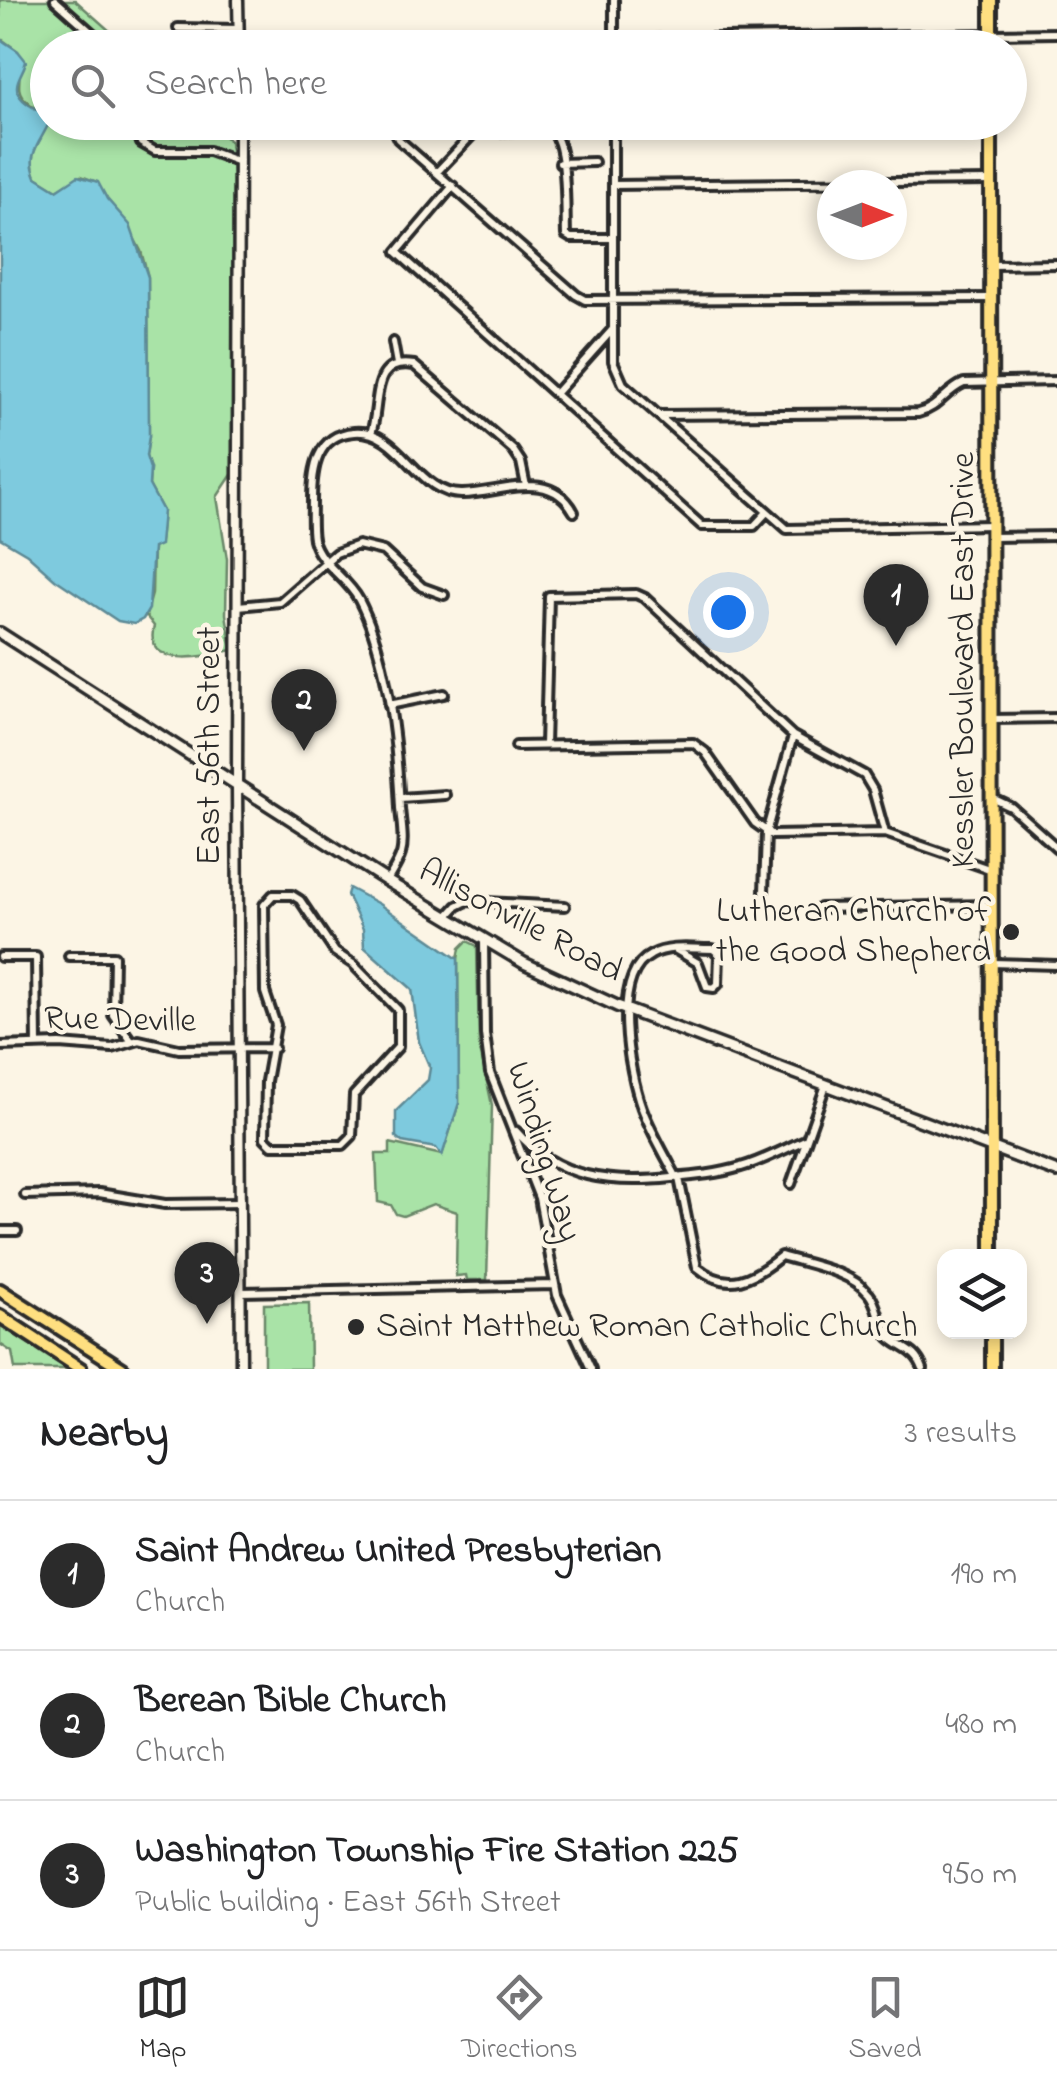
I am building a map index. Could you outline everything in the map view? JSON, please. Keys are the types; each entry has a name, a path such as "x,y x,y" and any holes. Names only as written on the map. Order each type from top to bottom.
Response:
{"main road":[{"path":"991,0 991,30"},
{"name":"Kessler Boulevard East Drive","path":"991,140 992,1249"},
{"name":"Allisonville Road","path":"0,633 446,918 548,976 1057,1172"},
{"path":"0,1290 124,1369"},
{"path":"0,1316 81,1369"},
{"path":"992,1339 992,1369"}],"street":[{"path":"55,0 89,30"},
{"path":"178,28 238,28 238,0"},
{"path":"614,0 614,30"},
{"path":"1027,33 1057,32"},
{"path":"139,140 151,150 209,151 239,162"},
{"name":"East 56th Street","path":"239,140 237,785 242,1369"},
{"path":"399,140 579,297 991,298"},
{"path":"437,172 466,140"},
{"path":"560,140 568,236 614,238"},
{"path":"613,140 613,328 617,374 658,415 786,528 991,531 1057,536"},
{"path":"560,162 594,162"},
{"path":"613,185 991,181"},
{"path":"453,186 397,252 702,526 754,526 767,512"},
{"path":"991,265 1057,264"},
{"path":"555,394 613,328"},
{"path":"393,342 397,364"},
{"path":"371,434 378,410 380,378 397,364 421,368 512,450 521,462 526,486"},
{"path":"658,415 918,413 934,408 961,384 1057,380"},
{"path":"387,881 402,848 397,750 383,674 361,605 352,589 326,562 313,536 314,466 320,453 338,436 371,434 384,439 448,492 466,494 526,486 554,490 574,512"},
{"path":"238,606 280,602 349,546 375,548 422,586 444,596"},
{"path":"545,745 548,596 642,596 793,736 857,770 868,780 885,833"},
{"path":"389,705 444,694"},
{"path":"991,719 1057,718"},
{"path":"764,892 766,833 793,736"},
{"path":"516,746 694,744 705,752 766,833 779,837 885,833 992,870"},
{"path":"400,798 445,795"},
{"path":"991,797 1011,807 1057,848"},
{"path":"281,894 300,900 335,952 394,1003 399,1014 397,1048 354,1095 350,1140 341,1145 272,1145 266,1138 266,1081 274,1048 276,1019 265,992 264,906 268,898 281,894"},
{"path":"446,918 466,901 565,906"},
{"path":"820,908 992,906"},
{"name":"Winding Way","path":"484,941 488,1064 541,1206 554,1285 591,1369"},
{"path":"676,950 692,957 701,968 707,987 716,987 719,982 717,951 676,950 654,953 638,966 631,979 628,1010 630,1066 642,1106 678,1178 697,1267 719,1281 744,1279 781,1256 842,1276 869,1294 888,1336 919,1357 923,1369"},
{"path":"1,957 36,956 38,1044"},
{"path":"69,956 114,956 114,1014 132,1042"},
{"path":"991,963 1057,965"},
{"name":"Rue Deville","path":"0,1046 101,1048 139,1040 179,1048 274,1048"},
{"path":"791,1184 826,1085"},
{"path":"512,1126 543,1156 577,1174 615,1181 678,1178 737,1168 805,1140"},
{"path":"25,1195 93,1193 164,1204 240,1203"},
{"path":"0,1231 17,1230"},
{"path":"241,1292 554,1285"}],"green space":[{"path":"0,0 75,0 109,30 30,30 30,103 19,89 18,51 0,38"},
{"path":"40,140 230,141 233,473 217,497 227,559 226,614 232,650 179,657 157,649 153,640 154,626 146,616 152,594 153,547 160,541 163,511 149,485 146,456 148,277 141,251 125,221 97,182 81,176 57,190 36,177 35,149"},
{"path":"467,941 477,946 479,1045 492,1105 487,1280 456,1276 457,1212 433,1204 403,1216 396,1214 391,1205 378,1202 376,1154 390,1154 390,1143 442,1155 459,1103 458,959 460,948"},
{"path":"309,1303 310,1369 264,1369 264,1304"},
{"path":"0,1325 69,1369 15,1369 12,1352 0,1344"}],"water":[{"path":"0,39 26,61 17,83 20,96 30,105 30,140 40,140 33,155 36,177 57,190 78,176 98,182 130,225 148,277 146,456 149,485 163,511 160,545 153,548 149,609 134,624 118,621 0,538"},
{"path":"349,888 458,959 459,1103 442,1156 436,1148 402,1142 396,1137 396,1111 428,1080 430,1068 419,1042 412,989 364,947 363,929 347,895"}],"place":[{"name":"Saint Andrew United Presbyterian","path":"896,646"},
{"name":"Berean Bible Church","path":"304,751"},
{"name":"Lutheran Church of the Good Shepherd","path":"1011,932"},
{"name":"Washington Township Fire Station 225","path":"207,1324"},
{"name":"Saint Matthew Roman Catholic Church","path":"356,1327"}]}
